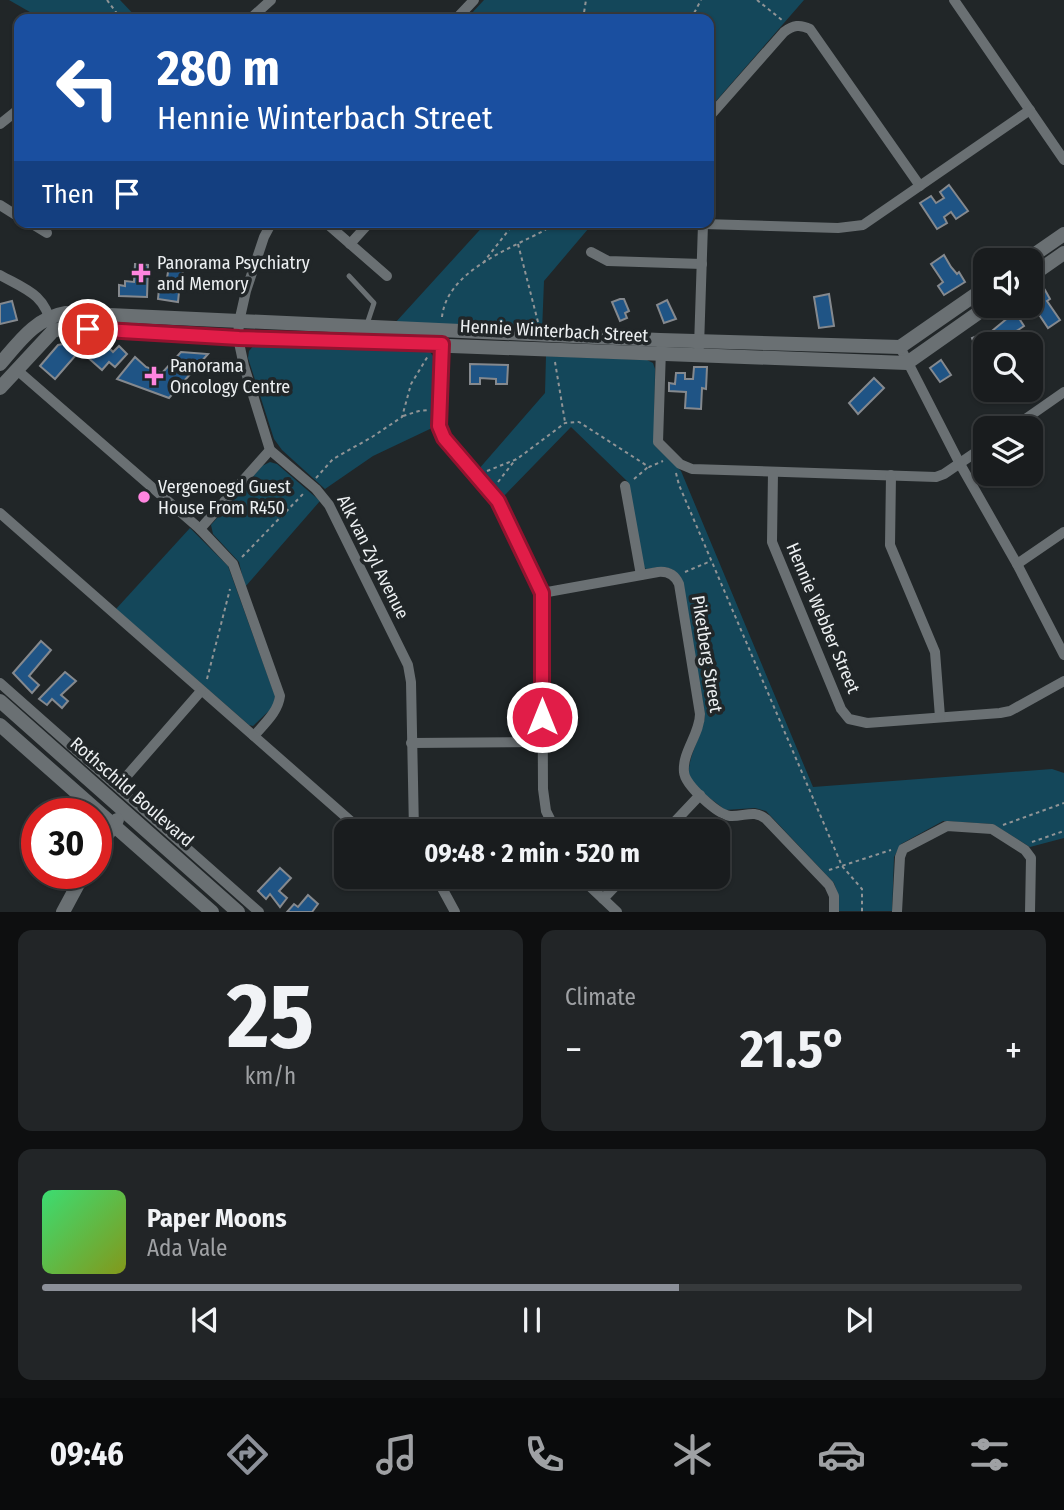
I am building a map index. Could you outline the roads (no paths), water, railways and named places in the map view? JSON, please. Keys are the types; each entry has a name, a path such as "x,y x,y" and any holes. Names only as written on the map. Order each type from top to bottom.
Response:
{"street":[{"path":"256,14 271,0"},
{"path":"461,14 474,0"},
{"path":"954,0 1064,160"},
{"path":"714,112 792,27 800,25 810,29 920,186"},
{"path":"714,223 855,227 868,222 1030,110"},
{"path":"0,124 14,113"},
{"path":"39,228 47,233"},
{"path":"200,529 270,450 244,366 239,338 239,322 269,228"},
{"path":"333,228 387,276"},
{"path":"350,244 365,228"},
{"path":"699,357 702,228"},
{"path":"1043,249 1064,234"},
{"path":"591,252 608,261 702,264"},
{"path":"1043,268 1064,253"},
{"path":"0,275 40,299 51,323"},
{"path":"973,296 900,347 1064,655"},
{"name":"Hennie Winterbach Street","path":"51,323 76,313 365,327 442,337 661,355 907,363"},
{"path":"907,363 973,317"},
{"path":"0,364 28,332 51,323"},
{"path":"0,388 17,370 51,323"},
{"name":"Hennie Winterbach Street","path":"51,323 66,328 239,338 442,337 900,347"},
{"path":"442,337 439,426 444,438 491,491 503,510 542,593 541,742 544,804 551,819"},
{"path":"660,340 657,435 661,446 685,467 936,477 973,455"},
{"path":"17,370 200,529 233,565 279,696 279,705 254,736"},
{"path":"1030,416 1064,392"},
{"name":"Alk van Zyl Avenue","path":"270,450 311,485 329,505 408,665 411,682 414,819"},
{"name":"Hennie Webber Street","path":"773,472 772,542 845,715 861,723 1010,711 1064,681"},
{"path":"891,475 890,545 935,652 940,717"},
{"path":"625,486 641,575"},
{"path":"0,513 348,819"},
{"path":"1017,564 1064,532"},
{"name":"Piketberg Street","path":"542,593 661,572 674,577 678,584 700,714 685,761 686,781 725,815 753,813 763,816 832,890 834,912"},
{"path":"0,683 259,912"},
{"path":"118,786 201,691"},
{"name":"Rothschild Boulevard","path":"0,701 238,912"},
{"name":"Rothschild Boulevard","path":"0,725 212,912"},
{"path":"411,743 541,742"},
{"path":"677,819 700,795"},
{"path":"113,825 124,811"},
{"path":"897,912 900,857 903,849 947,825 992,829 1029,853 1032,863 1030,912"},
{"path":"63,912 75,889"},
{"path":"443,889 456,912"},
{"path":"592,889 617,912"},
{"path":"603,900 613,889"}],"lane":[{"path":"349,276 374,303 365,327"}],"place":[{"name":"Panorama Psychiatry and Memory","path":"141,273"},
{"name":"Panorama Oncology Centre","path":"154,376"},
{"name":"Vergenoegd Guest House From R450","path":"144,497"}]}
